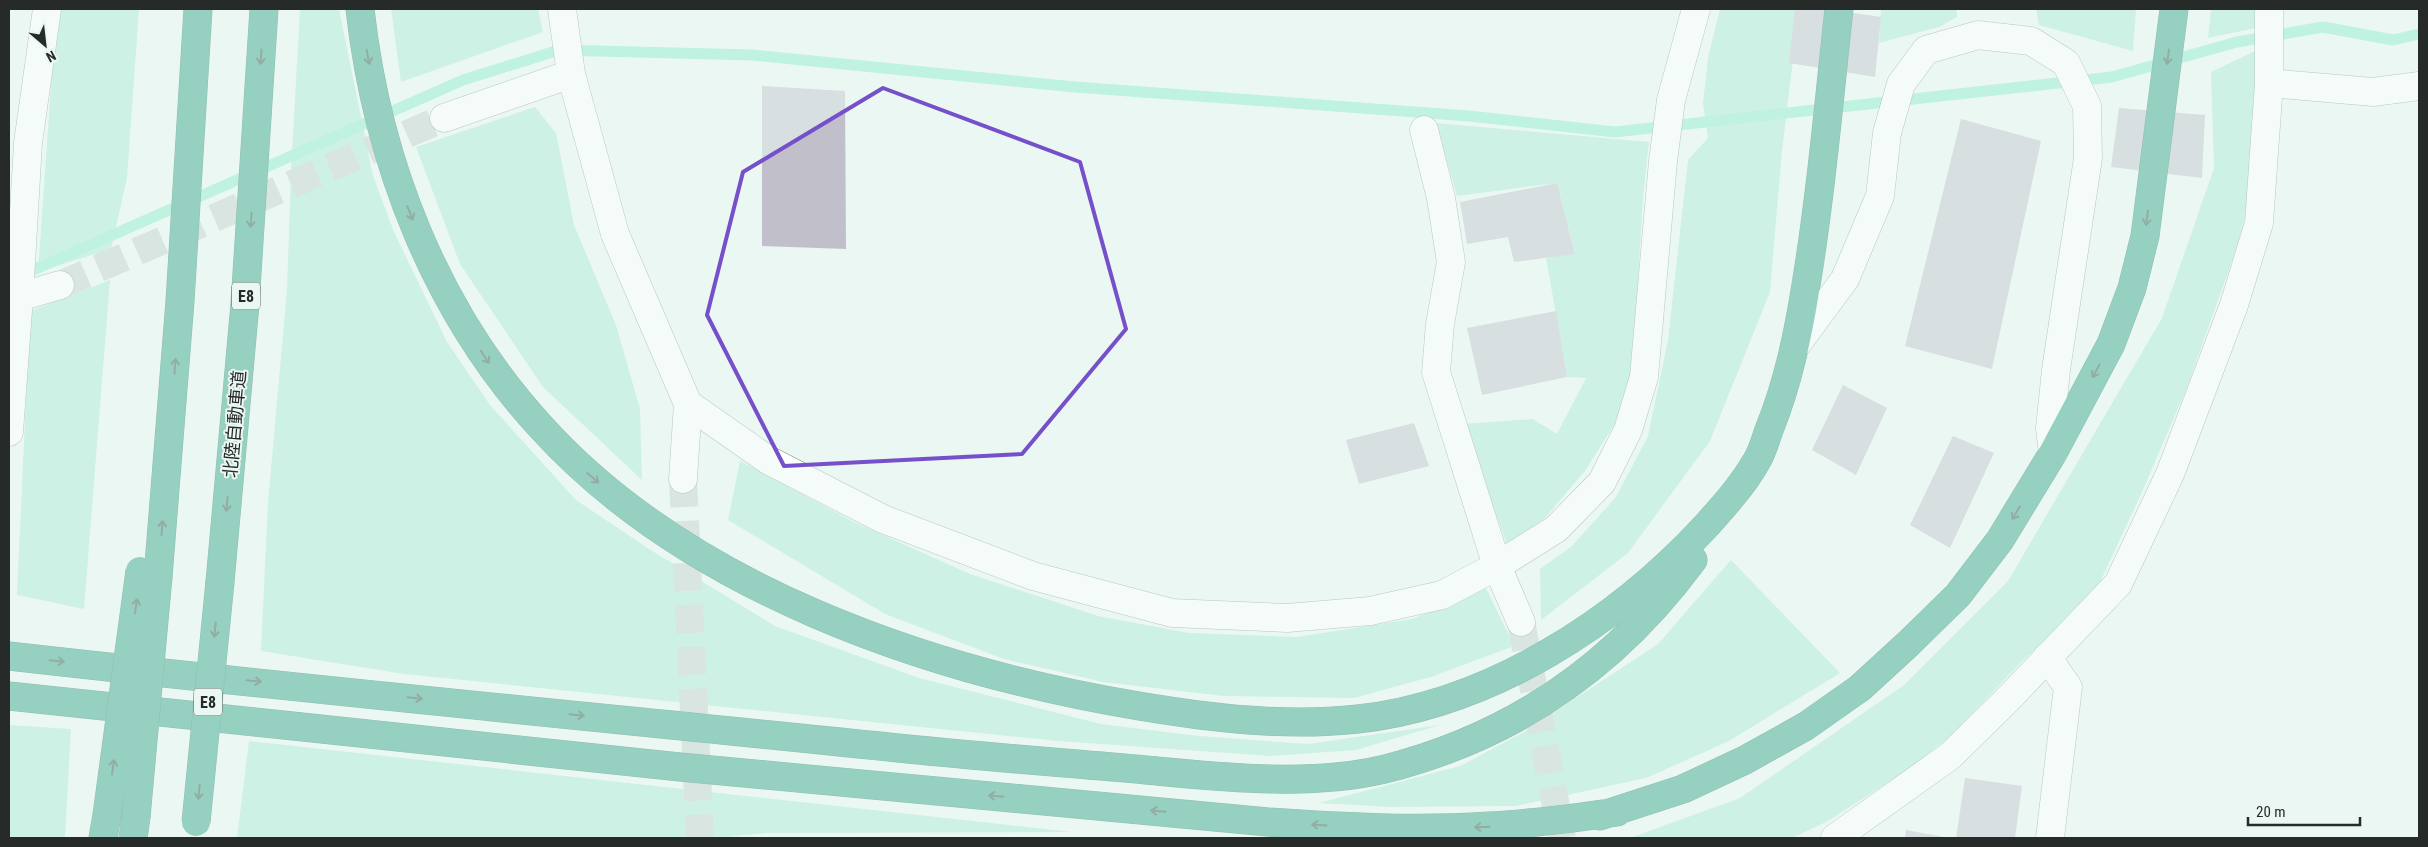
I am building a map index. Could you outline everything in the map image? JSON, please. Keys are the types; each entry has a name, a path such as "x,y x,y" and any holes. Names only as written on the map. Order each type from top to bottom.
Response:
{"highway":[{"path":"134,827 185,9"},
{"path":"105,827 149,574 180,301 198,9"},
{"name":"北陸自動車道","path":"195,830 245,304 264,9"},
{"path":"360,9 377,106 399,185 424,251 459,316 495,372 541,427 592,478 647,521 708,558 780,597 857,631 940,660 1020,682 1100,699 1241,720 1304,722 1362,718 1417,707 1473,689 1535,662 1584,631 1634,594 1677,557 1719,512 1756,463"},
{"path":"9,656 975,755 1253,778 1324,777 1380,770 1442,752 1494,731 1546,702 1586,673 1640,624 1687,568 1724,518 1756,463 1780,404 1797,344 1818,213 1839,9"},
{"path":"1504,838 1617,812 1683,789 1745,760 1806,726 1860,688 1958,594 2000,540 2053,453 2110,344 2132,288 2145,236 2174,9"},
{"path":"9,696 690,768 1268,822 1350,827 1489,826 1617,812"}],"street":[{"path":"9,432 28,143 47,9"},
{"path":"562,9 571,74 616,234 688,404 683,480"},
{"path":"688,404 768,460 883,519 1034,576 1172,613 1287,618 1370,611 1442,595 1498,566 1556,529 1602,482 1628,430 1644,377 1663,161 1671,100 1696,9"},
{"path":"1835,838 1950,756 2008,700 2118,584 2170,474 2234,305 2260,223 2269,83 2269,9"},
{"path":"1797,344 1845,279 1880,196 1887,133 1901,84 1926,50 1978,35 2031,41 2066,63 2087,106 2088,158 2056,370 2050,428 2053,453"},
{"path":"444,118 571,74"},
{"path":"2269,83 2373,92 2419,86"},
{"path":"1424,130 1440,198 1451,262 1440,324 1436,372 1498,566 1521,622"},
{"path":"19,297 60,285"},
{"path":"2047,657 2068,687 2050,838"}],"highlighted area":[{"path":"883,88 1080,162 1126,329 1022,454 784,466 707,315 743,172"}],"green space":[{"path":"60,9 139,9 127,178 111,249 38,272 53,57"},
{"path":"300,9 339,9 373,176 394,232 447,342 490,405 576,500 649,549 775,626 919,678 1101,724 1199,736 1308,744 1440,725 1356,750 1270,756 1058,741 404,674 261,651 268,502 287,290 291,171"},
{"path":"391,9 538,9 543,32 401,82"},
{"path":"1720,9 1799,9 1782,151 1770,292 1710,441 1628,553 1541,620 1540,569 1572,546 1616,497 1648,436 1668,340 1688,160 1708,138 1703,103 1708,58"},
{"path":"1881,9 1957,9 1957,17 1939,27 1879,43"},
{"path":"2036,9 2136,9 2133,51 2039,25"},
{"path":"2211,9 2256,9 2256,28 2208,38"},
{"path":"2257,50 2255,123 2246,213 2236,250 2186,390 2138,501 2094,595 2021,662 1953,734 1907,770 1828,821 1792,838 1630,838 1740,798 1904,685 2008,581 2162,318 2214,168 2211,72"},
{"path":"535,107 556,133 574,225 616,325 640,409 642,480 543,387 460,264 416,147"},
{"path":"1436,123 1649,142 1643,197 1632,379 1614,425 1585,471 1544,519 1507,544 1462,424 1533,419 1557,434 1586,378 1567,377 1546,258 1575,253 1557,183 1457,196"},
{"path":"110,280 84,609 17,595 30,311"},
{"path":"740,461 854,522 970,574 1098,616 1189,633 1297,637 1412,619 1486,588 1514,646 1434,676 1354,698 1224,696 1103,682 1004,659 885,614 728,520"},
{"path":"1731,560 1840,673 1729,741 1646,778 1516,806 1390,807 1319,803 1460,766 1524,732 1658,644"},
{"path":"9,725 71,729 65,838 9,838"},
{"path":"249,741 1072,832 766,833 716,838 237,838"}],"building":[{"path":"1795,9 1828,9 1881,17 1875,77 1789,63"},
{"path":"762,86 845,91 846,249 762,246"},
{"path":"2119,108 2205,115 2202,178 2111,167"},
{"path":"1961,119 2041,141 1992,369 1905,346"},
{"path":"1557,183 1575,254 1514,262 1508,237 1467,244 1460,202"},
{"path":"1556,311 1567,377 1482,395 1467,328"},
{"path":"1843,385 1887,408 1856,475 1812,450"},
{"path":"1414,423 1429,466 1359,484 1346,440"},
{"path":"1953,436 1994,453 1950,548 1910,525"},
{"path":"1965,778 2022,786 2015,838 1956,838"},
{"path":"1906,830 1944,837 1944,838 1905,838"}],"waterway":[{"path":"22,275 463,80 559,50 752,55 1075,87 1469,116 1615,132 2112,77 2237,42 2323,27 2393,40 2419,34"}],"tunnel":[{"path":"60,285 444,118"},
{"path":"683,479 700,838"},
{"path":"1521,622 1562,838"}]}
